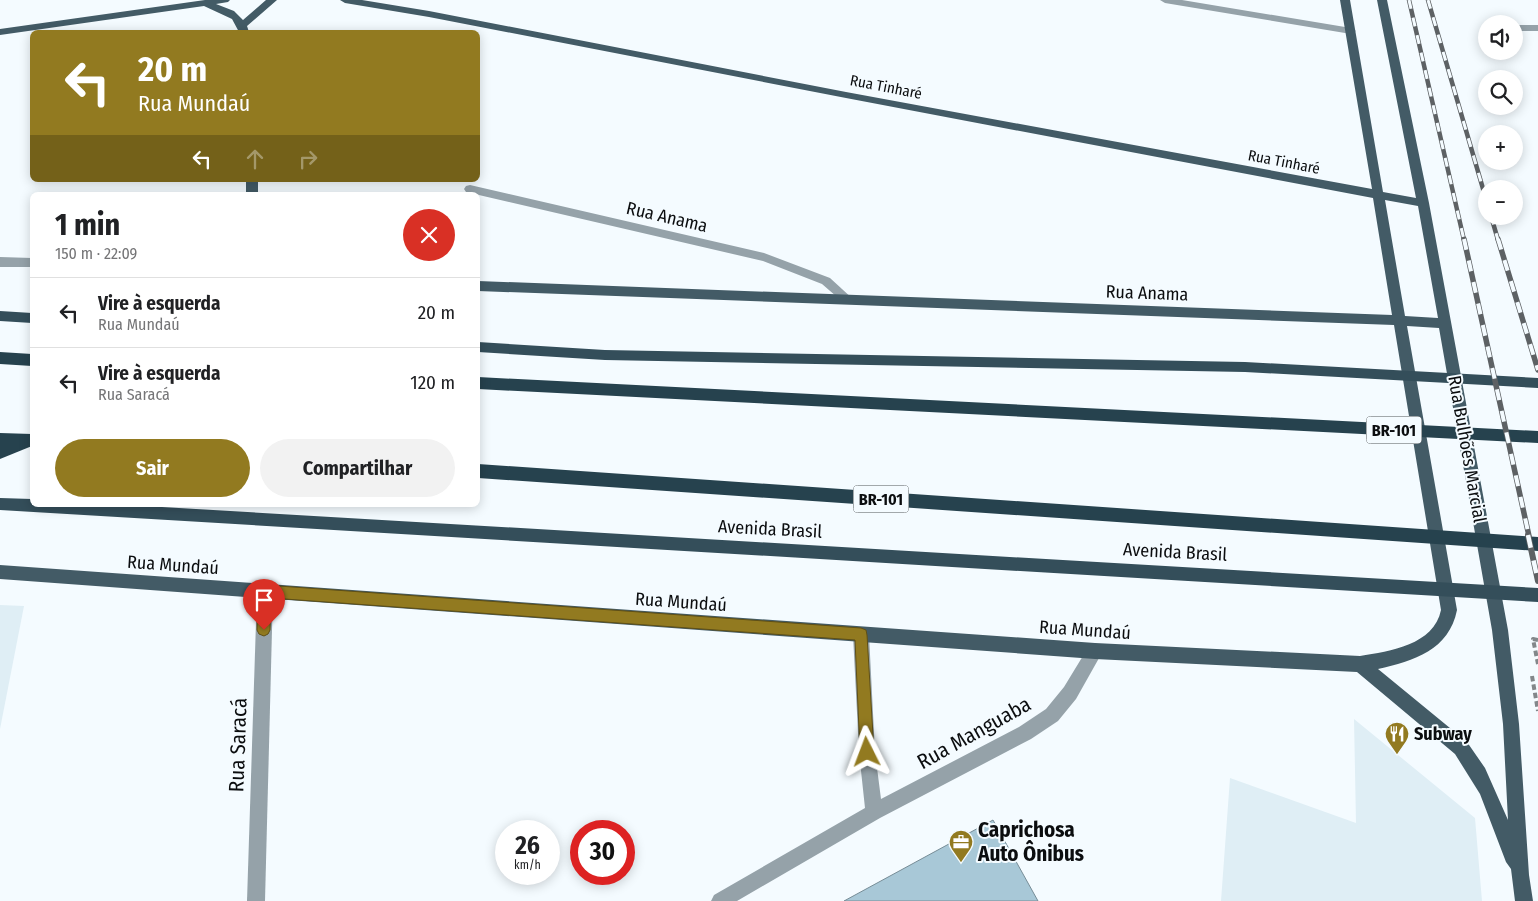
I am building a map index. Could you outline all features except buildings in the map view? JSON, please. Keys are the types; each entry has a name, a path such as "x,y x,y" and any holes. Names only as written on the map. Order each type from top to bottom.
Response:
{"highway":[{"path":"0,316 30,318"},
{"path":"480,347 605,355 1245,368 1538,383"},
{"path":"0,358 30,360"},
{"name":"BR-101","path":"480,383 1538,438"},
{"path":"0,439 30,440"},
{"path":"0,452 30,441"},
{"name":"Avenida Brasil","path":"480,471 1538,544"},
{"name":"Avenida Brasil","path":"0,504 30,506"},
{"name":"Avenida Brasil","path":"51,507 1538,595"}],"main road":[{"path":"0,32 224,0"},
{"path":"201,2 231,13 244,29 272,0"},
{"name":"Rua Tinharé","path":"345,0 429,14 768,80 1423,203"},
{"path":"1345,0 1449,617 1440,634 1425,644 1401,655 1381,661 1360,664"},
{"name":"Rua Bulhões Marcial","path":"1382,0 1423,203 1500,630 1511,724 1520,875 1524,901"},
{"name":"Rua Anama","path":"480,286 1400,320 1445,324"},
{"name":"Rua Mundaú","path":"0,572 1094,651 1360,664"},
{"path":"1360,664 1461,748 1475,765 1487,789 1520,875"}],"street":[{"path":"1165,0 1351,31"},
{"path":"1523,28 1538,28"},
{"name":"Rua Anama","path":"470,188 764,257 826,281 848,300"},
{"path":"0,262 30,263"},
{"name":"Rua Saracá","path":"256,901 265,591"},
{"path":"861,635 867,752 874,812"},
{"name":"Rua Manguaba","path":"720,901 874,812 1025,733 1052,715 1070,693 1094,651"}],"path":[{"path":"1538,640 1533,639 1538,664"}],"shaded area":[{"path":"0,605 24,606 0,729"},
{"path":"1354,719 1475,818 1482,901 1221,901 1230,778 1356,823"}],"railway":[{"path":"1409,0 1464,240"},
{"path":"1428,0 1480,180"},
{"path":"1494,225 1498,240"},
{"path":"1464,239 1529,536"},
{"path":"1498,239 1538,370"},
{"path":"1528,535 1538,581"}],"place":[{"name":"Subway","path":"1397,755"},
{"name":"Caprichosa Auto Ônibus","path":"961,863"}],"route":[{"path":"264,630 265,591 861,635 867,752"}]}
